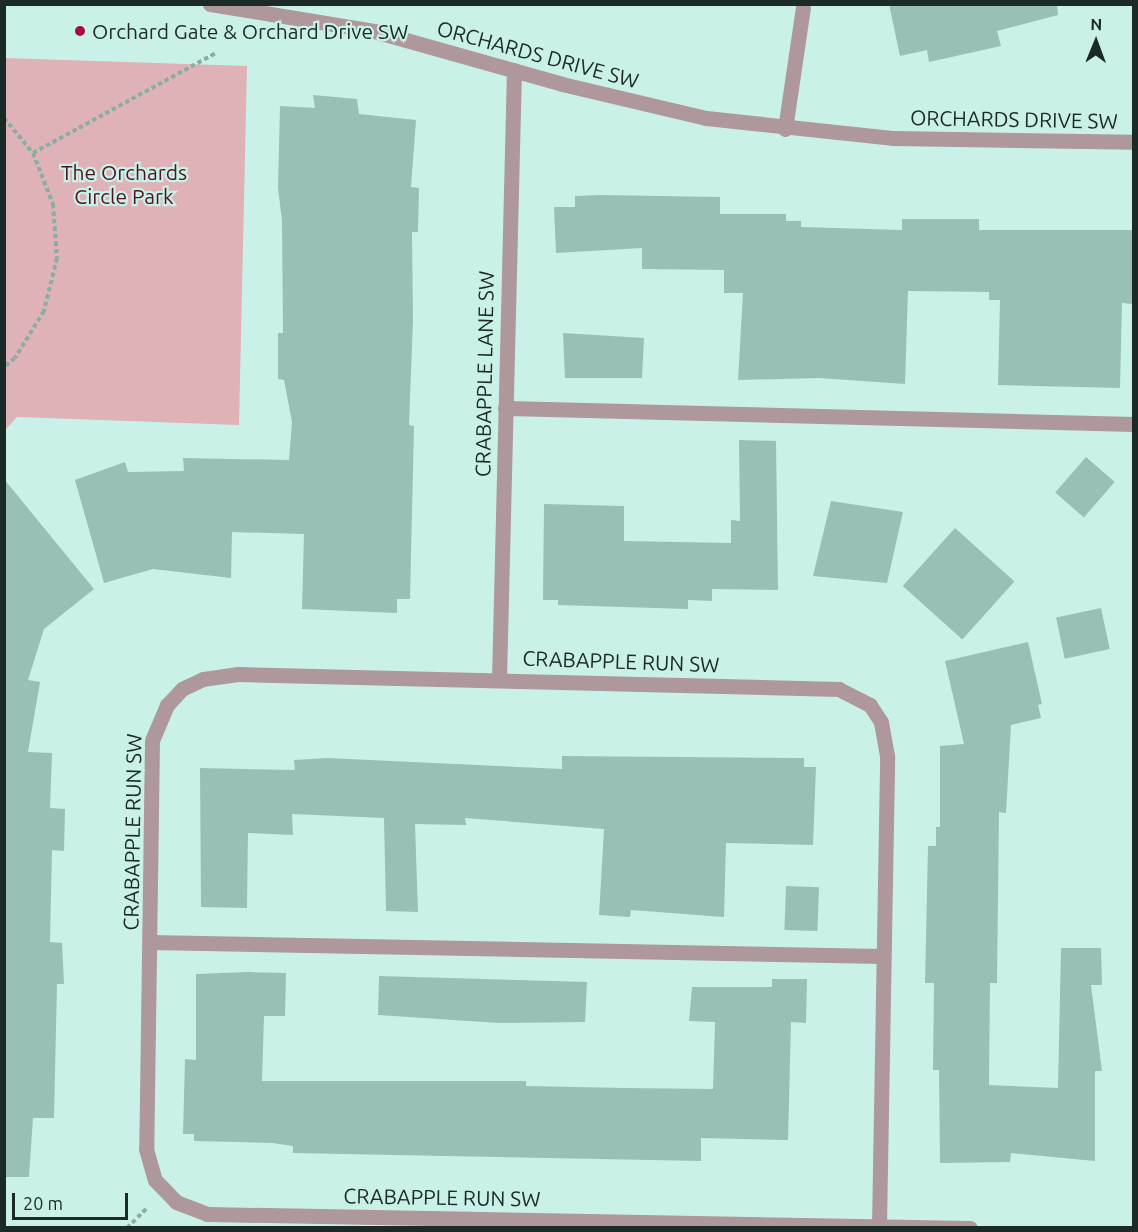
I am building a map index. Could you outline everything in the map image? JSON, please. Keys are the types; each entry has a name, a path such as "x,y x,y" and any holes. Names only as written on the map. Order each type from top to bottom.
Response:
{"street":[{"name":"ORCHARDS DRIVE SW","path":"210,4 374,31 648,106 785,129 892,138 1134,142"},
{"path":"785,129 803,8"},
{"name":"CRABAPPLE LANE SW","path":"499,679 514,70"},
{"path":"505,408 1134,424"},
{"name":"CRABAPPLE RUN SW","path":"879,1226 886,756 880,722 870,705 839,689 238,674 203,679 182,689 167,705 152,740 146,1149 155,1180 164,1192 190,1210 207,1214 879,1226 970,1227"},
{"path":"150,942 883,956"}],"path":[{"path":"33,153 216,53"},
{"path":"4,118 33,153 53,204 57,258 44,311 15,358 4,367"}],"green space":[{"name":"The Orchards Circle Park","path":"5,58 247,66 239,425 17,417 5,430"}],"building":[{"path":"889,4 1057,4 1058,15 997,31 1001,46 929,62 927,50 900,56"},
{"path":"313,95 357,99 359,114 416,120 411,187 419,188 418,232 412,232 413,319 409,425 414,426 410,599 397,599 397,613 302,609 304,534 232,532 231,578 153,569 104,583 75,480 125,462 128,472 184,471 183,458 289,460 292,422 284,380 278,379 278,333 283,333 282,221 278,188 280,106 315,108"},
{"path":"575,196 720,197 720,214 786,214 786,221 801,221 801,227 902,230 902,219 979,219 979,230 1134,230 1134,304 1122,303 1120,388 998,385 1000,300 989,300 989,292 908,291 905,384 819,378 738,380 743,293 724,293 724,270 642,269 642,248 556,253 554,207 575,207"},
{"path":"563,333 644,338 642,378 565,378"},
{"path":"739,440 776,441 778,590 712,589 712,601 688,600 688,609 558,605 558,600 543,600 544,504 624,506 624,541 731,543 731,520 740,521"},
{"path":"1086,457 1115,482 1084,517 1055,492"},
{"path":"4,479 94,589 44,629 28,680 40,682 28,752 52,753 50,808 65,809 64,851 52,850 50,942 62,943 64,984 57,984 54,1118 33,1118 29,1177 4,1177"},
{"path":"831,501 903,512 887,583 813,576"},
{"path":"955,528 1014,582 962,639 903,586"},
{"path":"1101,608 1110,649 1065,659 1056,618"},
{"path":"1028,642 1042,704 1038,705 1041,718 1011,725 1006,813 999,812 997,983 990,983 989,1085 1058,1088 1061,948 1101,948 1102,985 1091,985 1102,1071 1095,1071 1095,1161 1011,1153 1010,1162 940,1163 939,1070 933,1070 934,983 925,983 928,846 936,846 936,827 940,827 940,746 964,744 945,661"},
{"path":"562,756 804,758 804,767 816,767 813,845 726,843 724,917 631,910 630,917 599,915 604,829 465,818 466,825 415,824 418,912 386,911 384,818 292,814 293,835 248,833 247,908 201,907 200,768 295,770 294,760 327,758 562,769"},
{"path":"786,886 819,887 817,931 784,930"},
{"path":"286,973 285,1016 264,1016 262,1081 526,1081 526,1086 625,1088 713,1089 715,1022 689,1021 692,987 772,987 772,979 807,979 806,1023 791,1022 788,1140 701,1138 701,1161 293,1153 293,1146 272,1143 194,1141 194,1134 183,1134 185,1059 196,1060 196,974"},
{"path":"379,976 587,982 585,1022 499,1023 378,1015"}],"place":[{"name":"Orchard Gate & Orchard Drive SW","path":"80,31"}]}
